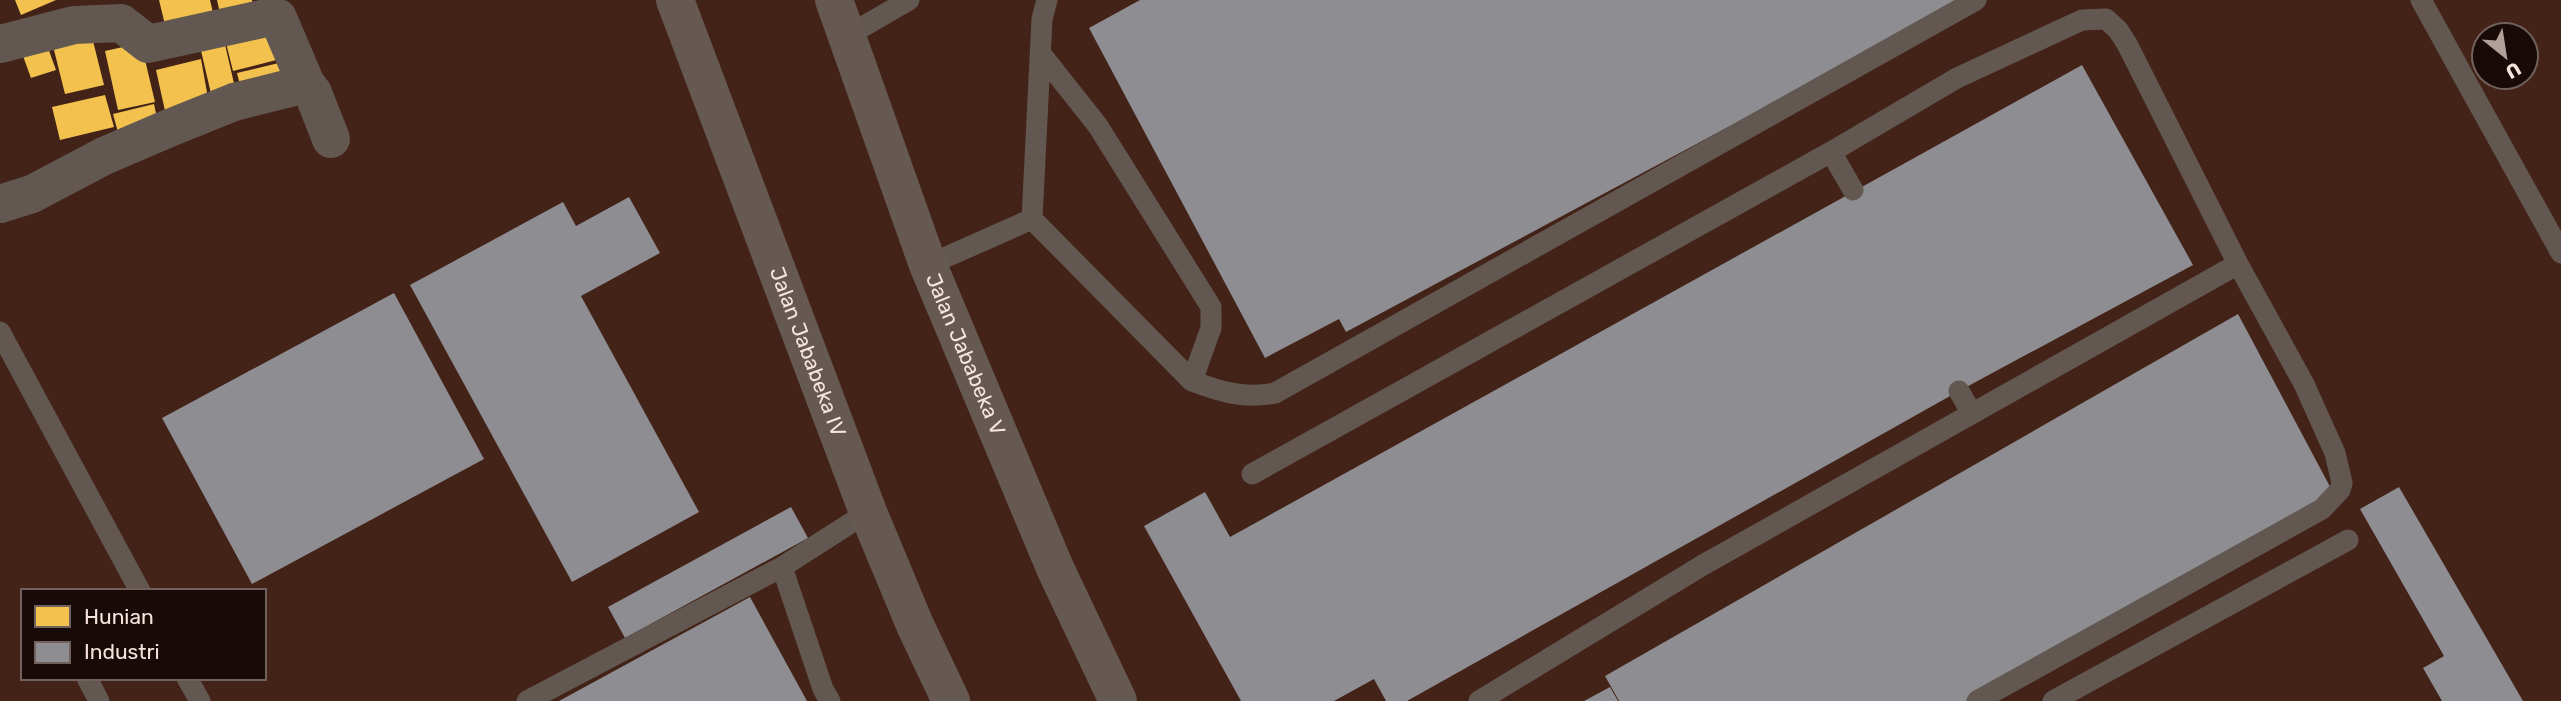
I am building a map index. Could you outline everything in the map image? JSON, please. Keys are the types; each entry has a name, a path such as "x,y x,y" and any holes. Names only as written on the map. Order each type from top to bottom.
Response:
{"street":[{"name":"Jalan Jababeka IV","path":"675,0 869,512 915,625 951,701"},
{"name":"Jalan Jababeka V","path":"834,0 928,265 1055,568 1118,701"},
{"path":"0,44 74,25 121,23 148,44 271,17 278,18 331,139"},
{"path":"0,204 32,194 104,156 234,102 306,84"}],"lane":[{"path":"847,36 909,0"},
{"path":"1047,0 1042,19 1032,219 1192,382 1227,394 1255,397 1275,393 1976,0"},
{"path":"2421,0 2561,253"},
{"path":"1252,474 1831,152 1957,78 2082,20 2106,19 2118,30 2127,44 2238,264 2304,384 2335,453 2342,483 2340,490 2322,509 1977,701"},
{"path":"1041,54 1098,126 1211,307 1212,328 1192,382"},
{"path":"1831,152 1853,191"},
{"path":"928,265 1032,219"},
{"path":"1492,698 1703,565 2238,264"},
{"path":"0,332 139,589"},
{"path":"1959,391 1971,412"},
{"path":"527,701 782,567 869,512"},
{"path":"2053,701 2348,540"},
{"path":"782,567 830,701"},
{"path":"88,680 99,701"},
{"path":"188,680 200,701"}],"shaded area":[{"path":"0,0 2561,0 2561,701 0,701"}],"building: Hunian":[{"path":"15,0 56,0 21,15"},
{"path":"159,0 210,0 216,25 168,37"},
{"path":"217,0 252,0 256,18 223,26"},
{"path":"277,27 284,58 233,71 225,39"},
{"path":"91,33 104,85 65,94 52,42"},
{"path":"223,36 236,92 212,98 199,42"},
{"path":"44,37 56,70 31,78 19,45"},
{"path":"141,43 155,102 118,110 105,51"},
{"path":"201,59 210,109 167,120 156,70"},
{"path":"287,61 293,85 243,97 237,73"},
{"path":"105,95 114,127 60,140 52,107"},
{"path":"154,104 159,127 119,136 113,114"}],"building: Industri":[{"path":"1140,0 1965,0 1346,332 1339,319 1265,358 1089,28"},
{"path":"2082,65 2193,265 1959,391 1407,701 1386,701 1374,679 1334,701 1241,701 1144,526 1205,492 1230,537"},
{"path":"629,197 660,253 581,296 699,512 572,582 410,285 563,202 576,226"},
{"path":"394,293 484,459 252,584 162,418"},
{"path":"2238,314 2335,496 1966,701 1619,701 1605,676"},
{"path":"2399,487 2523,701 2442,701 2423,668 2444,656 2360,509"},
{"path":"791,507 808,538 625,638 608,607"},
{"path":"750,597 807,701 559,701"},
{"path":"1610,687 1618,701 1584,701"}]}
